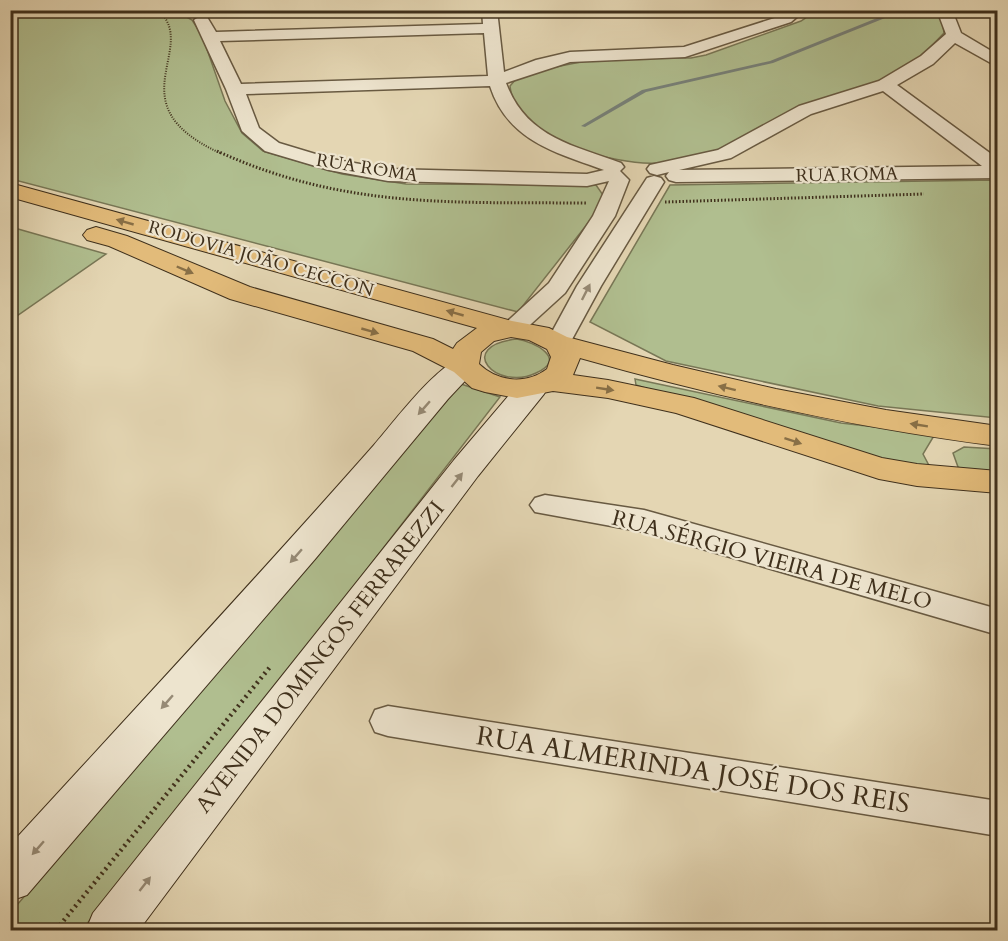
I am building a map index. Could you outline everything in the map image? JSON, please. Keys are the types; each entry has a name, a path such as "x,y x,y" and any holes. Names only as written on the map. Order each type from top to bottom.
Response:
{"main road":[{"name":"RODOVIA JOÃO CECCON","path":"10,190 511,329"},
{"name":"RODOVIA JOÃO CECCON","path":"10,212 118,240 240,293 423,345 464,366"},
{"path":"10,879 437,392 464,366 467,349 473,341 484,335 511,329 537,332 558,343 652,370 792,404 984,435"},
{"path":"540,384 563,367 565,359 558,343"},
{"path":"464,366 484,382 498,387 540,384 608,389 683,405 879,468 951,479 998,482"},
{"name":"AVENIDA DOMINGOS FERRAREZZI","path":"110,930 466,468 540,384"},
{"path":"951,479 942,458 943,446 951,439 984,435"}],"street":[{"path":"489,10 497,81 506,110 518,123 558,146 636,172 724,154 805,111 885,85 927,60 954,35"},
{"path":"235,89 497,81 542,64 570,57 685,52 786,19 798,10"},
{"path":"944,10 954,35 998,62"},
{"name":"RUA ROMA","path":"202,20 235,89 250,131 272,147 329,164 388,175 425,178 587,180 636,172 998,171"},
{"path":"212,37 492,28"},
{"path":"885,85 998,171"},
{"path":"511,329 556,288 636,172"},
{"path":"558,343 588,288 643,203 636,172"},
{"name":"RUA SÉRGIO VIEIRA DE MELO","path":"545,505 644,521 998,622"},
{"name":"RUA ALMERINDA JOSÉ DOS REIS","path":"388,721 998,819"}],"green space":[{"path":"10,11 176,11 192,20 202,35 225,101 242,133 263,151 342,174 406,184 596,185 603,195 592,218 518,312 11,179"},
{"path":"816,11 938,11 942,18 944,33 920,58 898,73 717,151 673,162 639,163 617,160 569,145 547,134 529,120 516,104 510,86 516,79 535,71 606,57 691,58 706,55 801,21"},
{"path":"997,180 997,418 878,406 666,361 590,322 670,185"},
{"path":"11,227 106,254 11,320"},
{"path":"517,339 539,347 545,352 549,357 549,362 545,368 521,377 507,377 488,366 485,358 488,350 498,343"},
{"path":"635,379 841,423 935,434 923,454 933,473 796,436 636,385"},
{"path":"461,384 500,397 286,674 82,930 11,930 11,912"},
{"path":"964,447 997,449 997,475 970,474 958,467 953,453"}],"waterway":[{"path":"583,126 644,91 771,62 889,15 889,10"}]}
